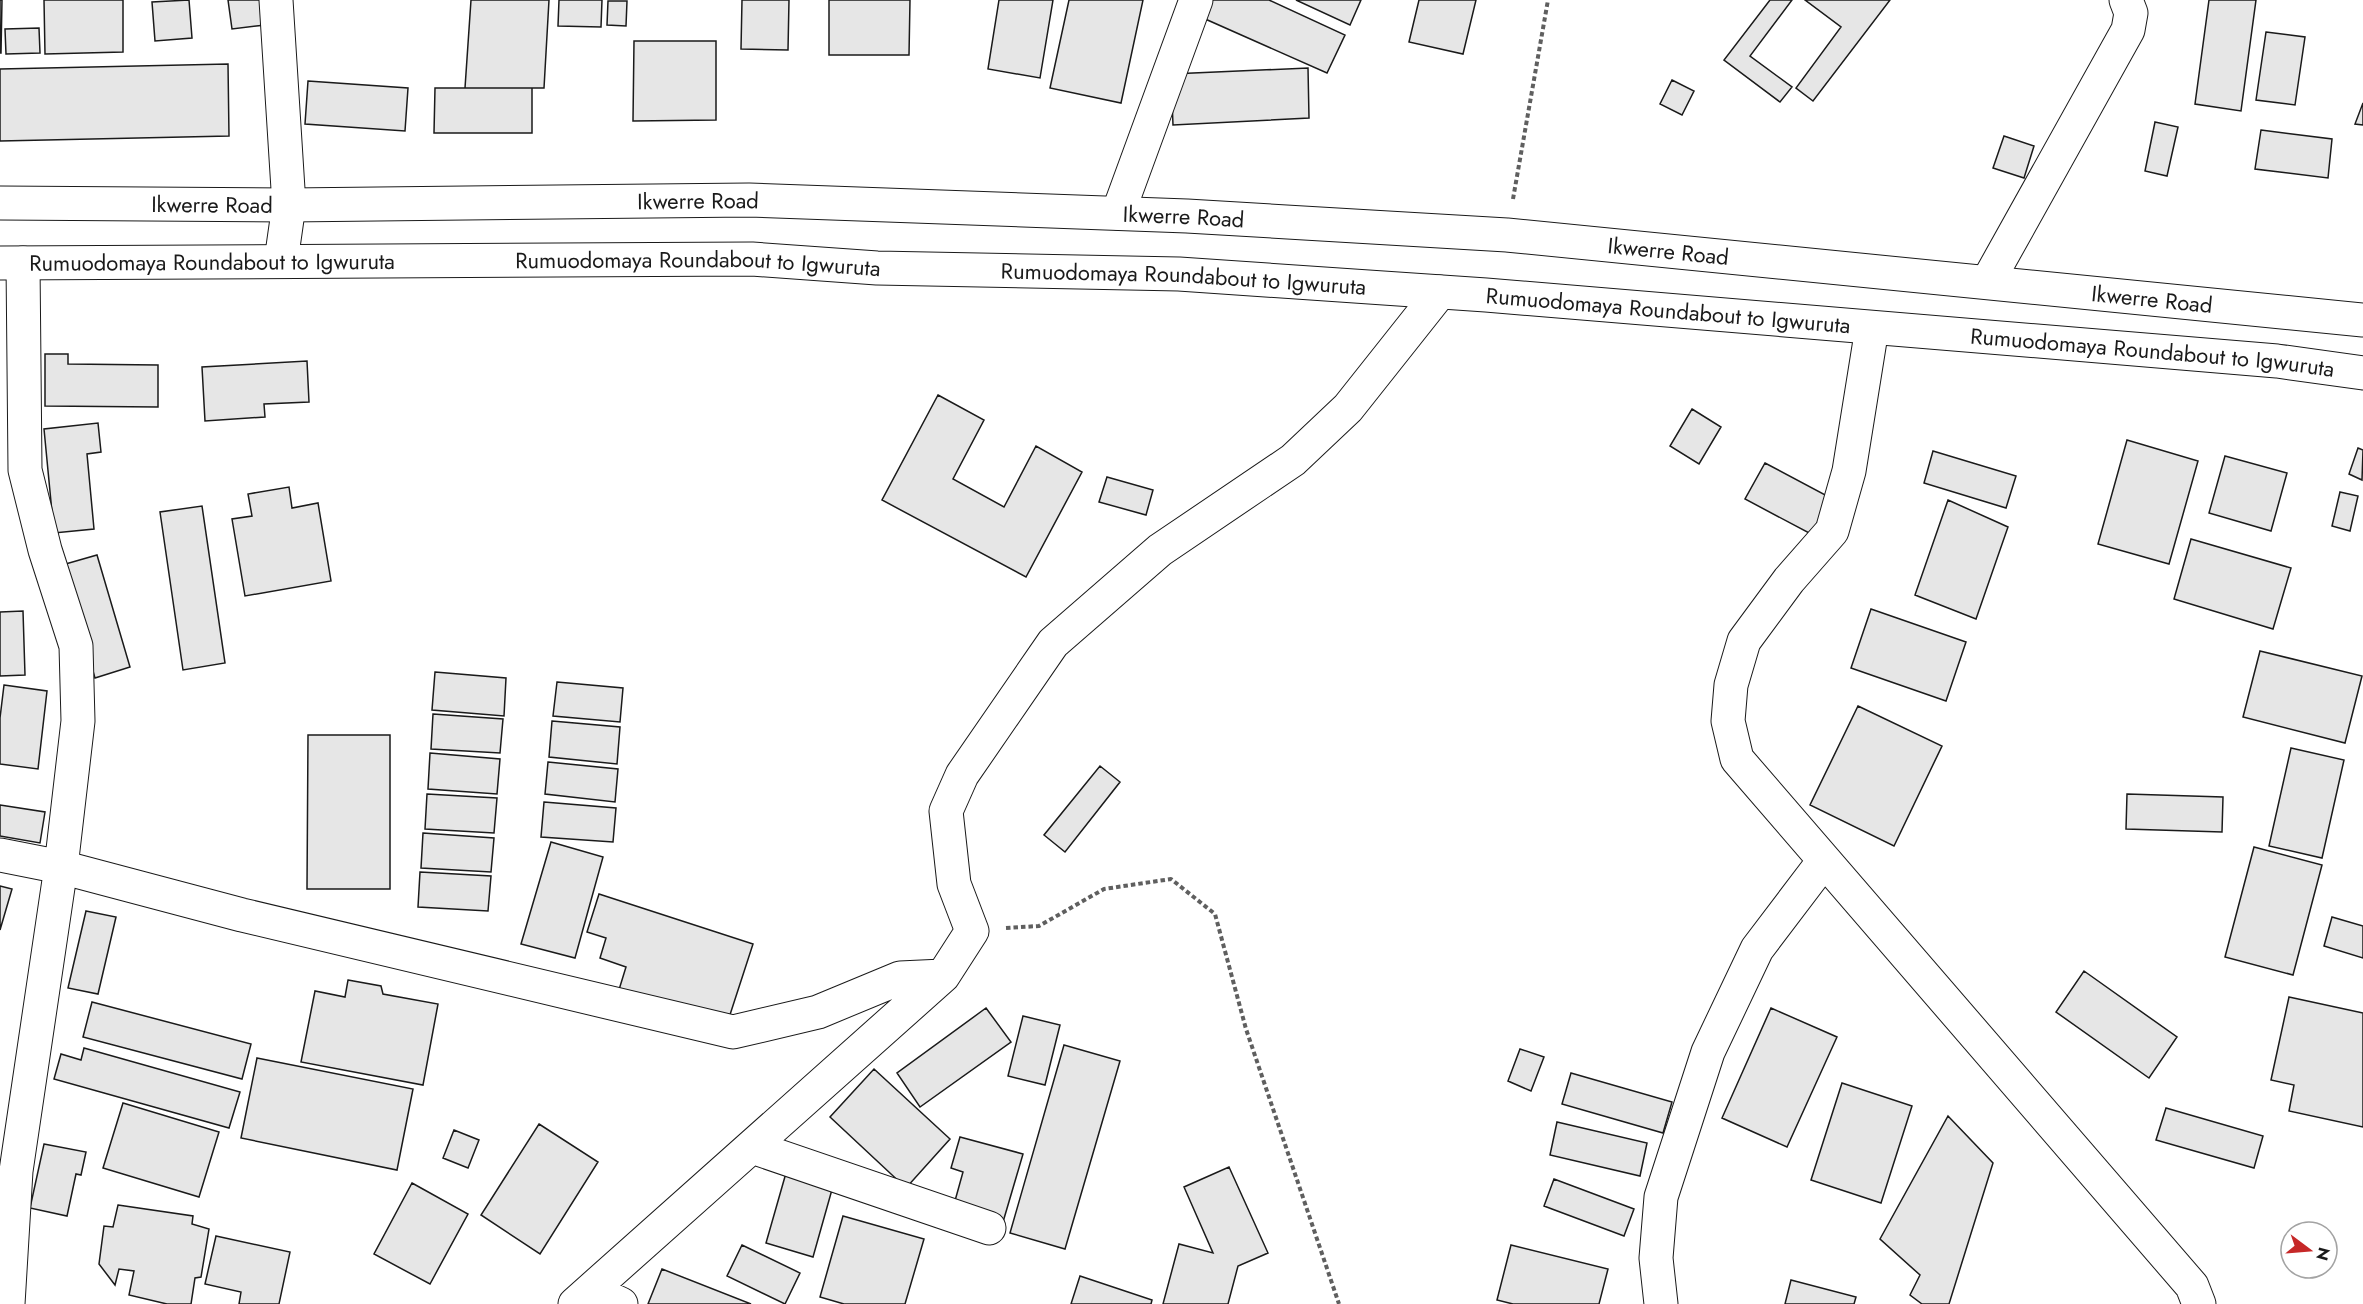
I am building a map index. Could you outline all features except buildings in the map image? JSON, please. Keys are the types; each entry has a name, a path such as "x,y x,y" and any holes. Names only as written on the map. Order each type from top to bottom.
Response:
{"street":[{"path":"276,0 288,205 281,261"},
{"path":"1118,213 1197,0"},
{"path":"1988,281 2128,30 2131,13 2126,0"},
{"name":"Ikwerre Road","path":"0,203 288,205 749,200 1118,213 1507,235 2363,320"},
{"name":"Rumuodomaya Roundabout to Igwuruta","path":"11,263 753,259 877,268 1179,274 1440,292 2277,360 2363,373"},
{"path":"8,1304 16,1171 61,867 78,721 76,646 45,550 25,470 11,263"},
{"path":"583,1297 943,976 972,931 954,884 946,811 962,775 1053,644 1160,550 1293,460 1348,408 1440,292"},
{"path":"1872,328 1850,471 1832,531 1789,580 1744,641 1731,685 1728,721 1737,759 2192,1286 2199,1304"},
{"path":"0,855 61,867 242,915 733,1032 818,1012 900,978 943,976"},
{"path":"1660,1304 1656,1258 1661,1197 1708,1052 1757,949 1823,861"},
{"path":"752,1147 989,1228"},
{"path":"583,1297 621,1304"}],"path":[{"path":"1507,235 1548,0"},
{"path":"972,931 1040,926 1104,889 1171,879 1215,914 1246,1029 1339,1304"}]}
